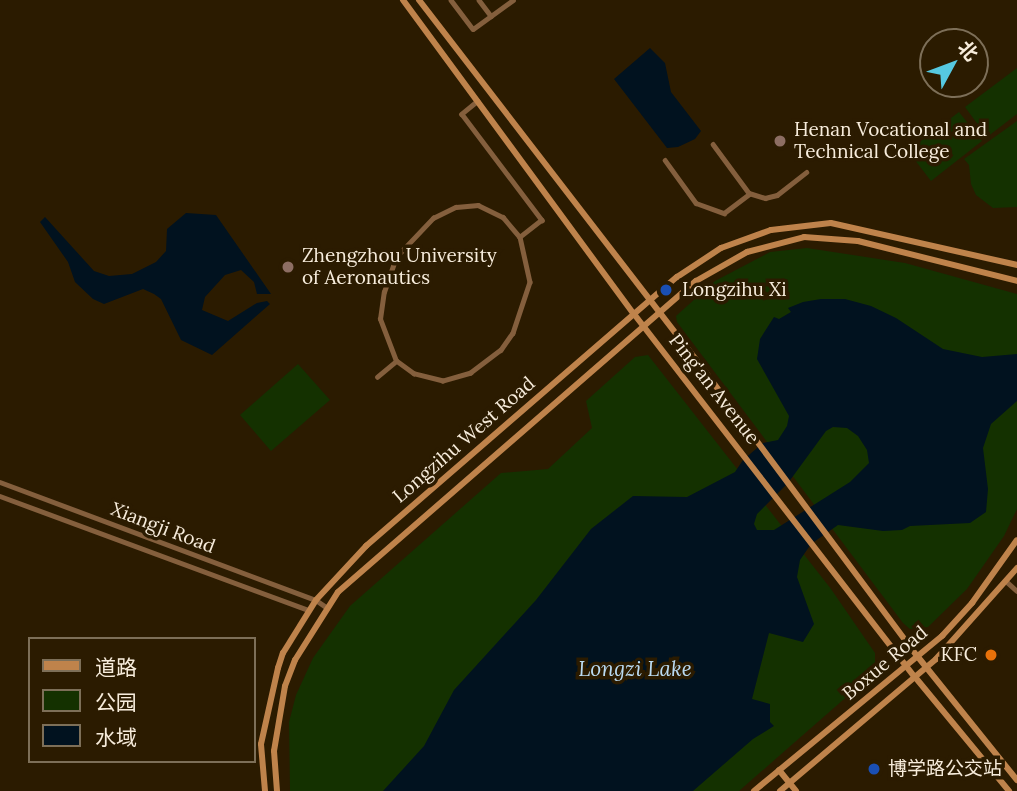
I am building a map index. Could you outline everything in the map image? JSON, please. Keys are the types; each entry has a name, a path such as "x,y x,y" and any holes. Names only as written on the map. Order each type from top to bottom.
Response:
{"main road":[{"name":"Ping'an Avenue","path":"403,0 634,314 906,666 1009,791"},
{"name":"Ping'an Avenue","path":"419,0 926,668 1017,780"},
{"name":"Longzihu West Road","path":"265,791 261,744 278,668 308,610 316,600 366,546 677,277 720,248 771,230 831,223 1017,265"},
{"name":"Longzihu West Road","path":"277,791 274,751 285,686 295,660 326,607 338,592 469,475 696,281 747,252 804,237 858,241 1017,281"},
{"name":"Boxue Road","path":"754,791 942,636 972,603 1017,540"},
{"name":"Boxue Road","path":"780,791 926,668 1017,568"},
{"path":"779,770 796,791"}],"street":[{"path":"451,0 473,29 513,0"},
{"path":"480,0 491,16"},
{"path":"478,101 462,114 542,220 520,237"},
{"path":"713,144 749,194 765,198 777,195 806,172"},
{"path":"665,160 696,203 724,213 749,194"},
{"path":"478,205 503,217 520,237 530,282 513,333 501,350 471,373 443,381 426,379 396,361 380,319 396,257 412,237 433,218 456,207 478,205"},
{"path":"377,377 396,361"},
{"name":"Xiangji Road","path":"0,482 316,600 326,607"},
{"name":"Xiangji Road","path":"0,496 308,610"},
{"path":"1007,582 1017,591"}],"green space":[{"path":"1017,68 1017,114 987,137 965,107 977,98 989,98 989,89"},
{"path":"959,112 982,141 931,181 908,151"},
{"path":"1017,121 1017,207 993,208 976,195 971,184 969,165 964,159"},
{"path":"807,248 905,263 1017,294 1017,509 1004,536 967,589 928,627 910,629 903,623 677,322 676,316 715,281 770,252"},
{"path":"648,355 831,589 875,653 875,672 739,791 290,791 289,722 296,695 313,658 350,606 501,473 548,469 592,428 586,401 635,357"},
{"path":"298,364 330,400 271,451 240,415"}],"water":[{"path":"650,48 665,63 671,92 701,131 695,139 678,147 667,148 614,79"},
{"path":"186,213 216,215 271,294 257,294 254,282 241,270 225,275 205,297 202,310 228,321 257,303 267,301 270,304 212,355 181,340 161,299 154,294 143,289 104,304 93,299 75,282 68,262 40,222 45,217 94,271 109,276 132,274 156,262 166,251 167,229"},
{"name":"Longzi Lake","path":"845,299 871,306 896,318 943,349 982,357 1017,354 1017,401 991,424 983,448 988,489 986,512 970,523 910,526 902,530 883,531 838,525 811,544 800,560 797,577 814,624 803,642 769,633 752,699 770,704 770,722 774,726 753,739 693,791 383,791 424,746 454,690 536,600 591,529 633,496 687,497 735,472 743,460 763,443 778,440 787,426 789,416 757,359 760,339 774,317 779,319 791,312 788,308 803,302","holes":["833,427 847,428 858,436 867,450 869,463 850,482 774,530 757,530 754,524 757,514 788,483 826,431"]}],"place":[{"name":"Henan Vocational and Technical College","path":"780,141"},
{"name":"Zhengzhou University of Aeronautics","path":"288,267"},
{"name":"Longzihu Xi","path":"666,290"},
{"name":"KFC","path":"991,655"},
{"name":"博学路公交站","path":"874,769"}]}
